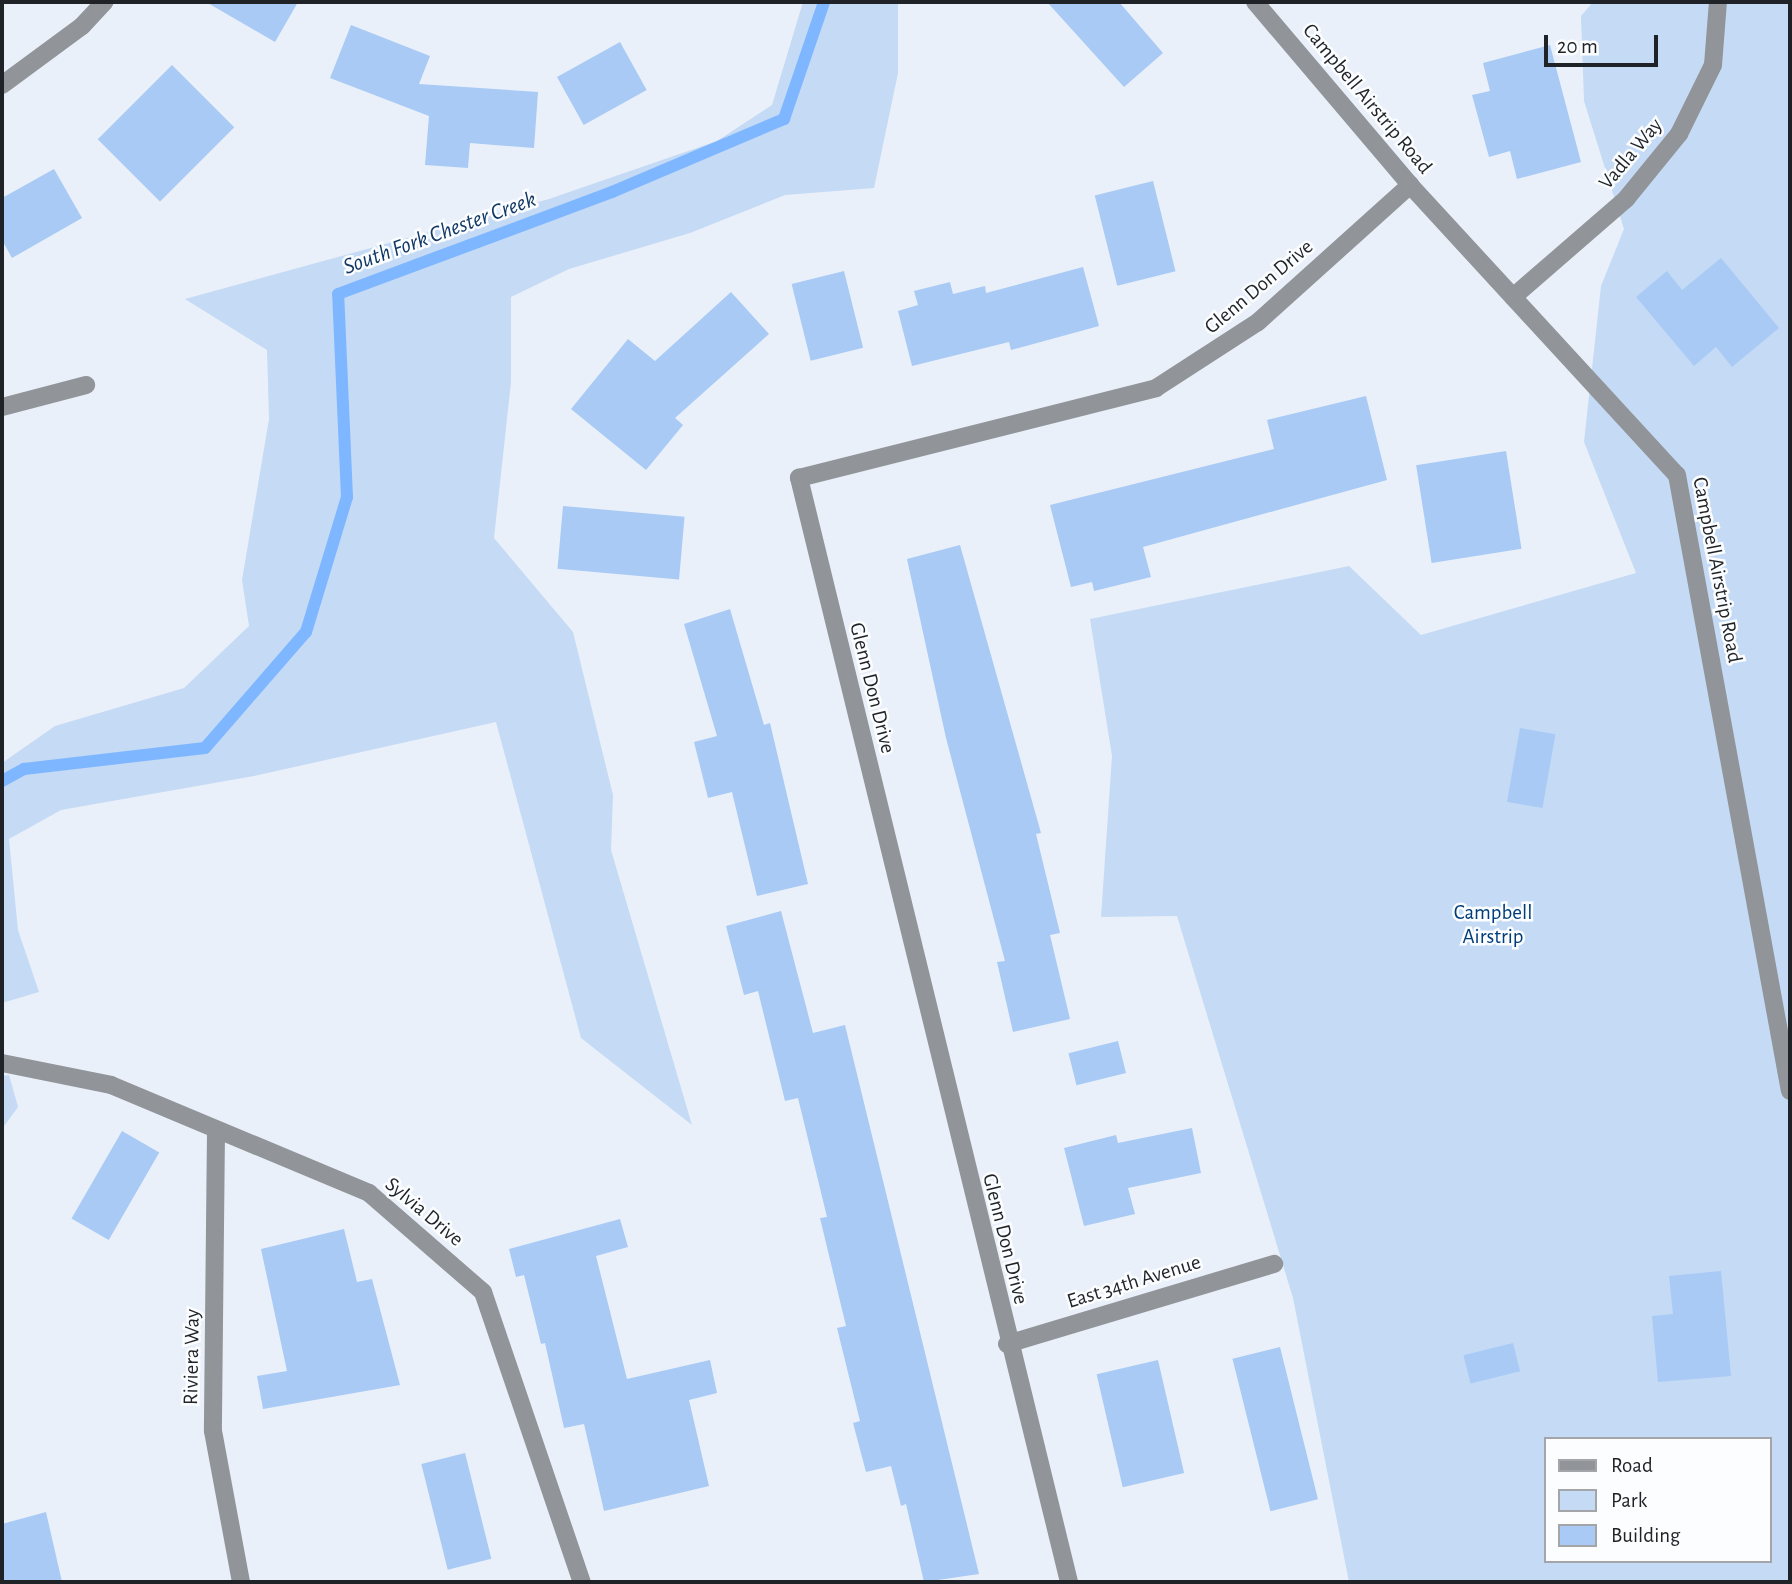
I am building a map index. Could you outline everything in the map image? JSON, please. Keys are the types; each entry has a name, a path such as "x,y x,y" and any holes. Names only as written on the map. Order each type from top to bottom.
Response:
{"street":[{"path":"2,85 82,26 104,2"},
{"name":"Campbell Airstrip Road","path":"1255,2 1410,186 1677,475 1790,1091"},
{"name":"Vadla Way","path":"1513,297 1626,199 1679,134 1713,65 1718,2"},
{"name":"Glenn Don Drive","path":"1069,1582 1007,1344 799,478 1156,388 1258,322 1410,186"},
{"path":"2,407 86,385"},
{"name":"Sylvia Drive","path":"2,1063 111,1085 369,1193 482,1292 582,1582"},
{"name":"Riviera Way","path":"216,1131 213,1431 241,1582"},
{"name":"East 34th Avenue","path":"1007,1344 1274,1264"}],"green space":[{"path":"803,2 898,2 898,73 874,188 785,195 690,233 569,269 511,297 511,382 494,538 573,632 613,795 611,850 692,1125 581,1038 496,722 254,776 61,810 9,839 18,930 39,992 2,1003 2,763 55,726 184,688 249,626 242,580 269,419 267,350 185,299 549,199 717,141 772,105"},
{"name":"Campbell Airstrip","path":"1593,2 1790,2 1790,1582 1349,1582 1293,1298 1177,916 1101,917 1112,756 1090,619 1349,566 1421,635 1636,573 1584,442 1601,286 1624,229 1584,101 1581,16"},
{"path":"9,1075 18,1107 2,1129 2,1076"}],"building":[{"path":"206,2 298,2 275,42"},
{"path":"1047,2 1119,2 1163,53 1124,87"},
{"path":"351,25 430,56 419,84 538,92 534,148 470,143 468,168 425,165 429,116 330,78"},
{"path":"620,42 647,90 584,125 557,77"},
{"path":"1550,45 1581,162 1517,179 1510,151 1489,157 1472,95 1490,91 1483,63"},
{"path":"172,65 234,127 160,201 98,139"},
{"path":"54,169 82,218 12,258 2,240 2,198"},
{"path":"1153,181 1175,271 1117,286 1095,196"},
{"path":"1721,258 1779,328 1732,367 1716,347 1694,366 1636,297 1667,271 1682,290"},
{"path":"1083,267 1099,326 1011,350 1009,342 912,366 898,311 918,305 914,291 950,282 953,294 985,286 986,293"},
{"path":"844,271 863,348 811,361 792,284"},
{"path":"731,292 769,334 675,418 683,425 646,470 571,409 628,339 655,361"},
{"path":"1366,396 1387,480 1143,547 1151,577 1094,591 1092,582 1071,587 1050,505 1274,449 1267,420"},
{"path":"1506,451 1521,549 1432,563 1416,465"},
{"path":"563,506 685,517 679,579 558,569"},
{"path":"960,545 1041,833 1036,834 1060,933 1050,935 1070,1019 1013,1032 997,962 1005,961 946,738 907,559"},
{"path":"730,609 764,725 770,723 808,884 757,896 732,792 708,798 694,742 717,736 684,624"},
{"path":"1520,728 1555,734 1542,808 1507,802"},
{"path":"781,911 813,1033 845,1025 979,1574 924,1582 906,1504 901,1506 891,1466 866,1472 853,1423 860,1421 837,1328 846,1326 820,1218 827,1217 798,1098 785,1101 758,991 744,995 726,926"},
{"path":"1118,1041 1126,1073 1076,1085 1069,1053"},
{"path":"1192,1128 1201,1173 1128,1188 1135,1214 1084,1226 1064,1148 1116,1135 1118,1143"},
{"path":"122,1131 159,1152 109,1240 72,1218"},
{"path":"620,1219 628,1247 596,1256 627,1379 710,1360 717,1393 689,1400 709,1486 604,1511 584,1424 564,1428 545,1343 541,1344 524,1275 516,1277 509,1249"},
{"path":"344,1229 357,1282 372,1279 400,1385 263,1409 257,1376 287,1371 261,1249"},
{"path":"1721,1271 1731,1376 1658,1382 1652,1316 1673,1314 1669,1276"},
{"path":"1513,1343 1520,1371 1471,1383 1464,1355"},
{"path":"1280,1347 1318,1499 1270,1511 1232,1359"},
{"path":"1158,1360 1184,1473 1123,1487 1097,1374"},
{"path":"465,1453 491,1559 448,1570 421,1464"},
{"path":"46,1512 62,1582 2,1582 2,1524"}],"waterway":[{"name":"South Fork Chester Creek","path":"2,781 24,769 205,748 306,632 347,497 338,294 612,192 784,119 824,2"}]}
